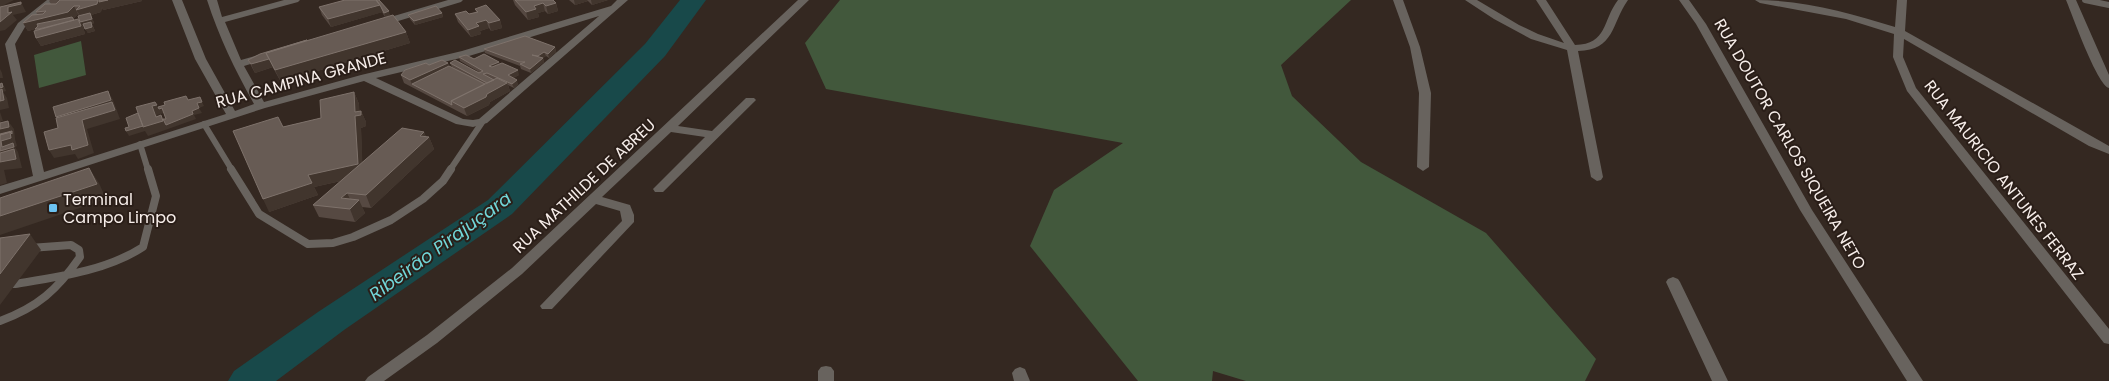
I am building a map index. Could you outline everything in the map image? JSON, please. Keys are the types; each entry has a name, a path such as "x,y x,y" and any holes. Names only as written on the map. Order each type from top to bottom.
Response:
{"street":[{"path":"39,177 10,44 12,36 20,27 53,0"},
{"path":"178,0 187,31 207,75 232,115"},
{"path":"212,0 218,21 237,65 261,106"},
{"path":"218,21 295,0"},
{"path":"366,27 458,0"},
{"path":"365,77 460,122 473,124 483,120 623,0"},
{"name":"RUA MATHILDE DE ABREU","path":"373,381 432,339 518,271 804,0"},
{"path":"1398,0 1415,47 1425,93 1423,167"},
{"path":"1470,0 1544,42 1572,48 1589,47 1599,43 1607,35 1615,13 1623,0"},
{"path":"1540,0 1572,48 1597,178"},
{"name":"RUA DOUTOR CARLOS SIQUEIRA NETO","path":"1684,0 1701,24 1806,210 1915,381"},
{"path":"1760,0 1848,16 1899,32 2109,150"},
{"name":"RUA MAURICIO ANTUNES FERRAZ","path":"1902,0 1898,57 1911,90 2109,339"},
{"path":"2071,0 2096,61 2109,85"},
{"name":"RUA CAMPINA GRANDE","path":"0,190 261,106 365,77 465,54 613,8"},
{"path":"237,65 274,54"},
{"path":"659,189 750,100"},
{"path":"670,128 714,135"},
{"path":"548,306 628,222 628,215 624,208 594,200"},
{"path":"1673,282 1720,381"}],"lane":[{"path":"2084,0 2109,5"},
{"path":"204,124 259,214 308,244 333,243 353,237 391,220 423,199 443,181 483,120"},
{"path":"15,284 69,274 129,257 143,247 156,196 140,144"},
{"path":"0,321 39,303 57,288 80,257 79,250 71,245 18,249"}],"green space":[{"path":"840,0 1351,0 1281,65 1292,96 1361,162 1486,233 1596,359 1585,381 1246,381 1213,371 1212,381 1138,381 1030,246 1054,190 1123,143 826,89 805,43"},
{"path":"81,41 86,75 39,88 34,55"}],"building":[{"path":"60,0 98,0 97,4 76,10 80,6 74,6 68,12 23,23 32,15 43,14 46,11 36,12 45,4 56,4"},
{"path":"345,0 376,0 380,5 328,19 319,7"},
{"path":"376,0 379,0 389,11 384,13"},
{"path":"515,0 553,0 556,3 546,6 543,3 534,6 536,9 526,12"},
{"path":"21,2 21,4 8,7 8,13 12,12 0,22 0,7"},
{"path":"486,5 500,20 489,23 486,20 476,23 479,26 468,30 455,14 466,11 469,14 478,12 475,9"},
{"path":"436,6 442,13 414,21 408,15"},
{"path":"90,13 92,19 80,22 78,16"},
{"path":"393,15 406,32 275,70 266,53"},
{"path":"72,17 74,20 35,29 38,26 37,24"},
{"path":"78,19 81,26 36,38 34,31"},
{"path":"91,22 92,27 85,29 83,24"},
{"path":"525,36 555,47 548,54 544,52 538,56 532,55 543,58 530,69 520,64 525,62 519,62 484,49"},
{"path":"307,40 266,53 269,59 251,64 248,60 260,54"},
{"path":"484,54 499,62 489,66 492,67 502,63 518,70 508,75 517,80 512,84 487,73 483,74 494,80 487,83 450,63 455,60 479,73 483,71 459,57 466,55 474,59"},
{"path":"442,60 448,63 410,80 401,75 405,70"},
{"path":"449,66 485,84 451,101 452,105 412,84"},
{"path":"497,78 507,83 487,94 486,97 464,108 451,101"},
{"path":"2,89 4,100 0,101 0,90"},
{"path":"108,91 111,100 56,117 53,107"},
{"path":"354,92 355,112 361,111 361,115 355,116 358,164 308,175 312,183 263,199 233,131 278,117 283,127 321,118 320,100"},
{"path":"186,96 188,100 200,97 202,102 197,103 199,108 192,111 193,114 166,125 163,119 166,119 162,108 159,109 158,107 165,105 164,102"},
{"path":"112,102 115,110 82,120 88,145 72,150 71,145 49,150 44,132 58,128 56,118"},
{"path":"155,102 157,105 152,106 156,117 161,115 163,121 143,127 136,107"},
{"path":"138,113 143,126 126,131 125,128 129,127 126,118"},
{"path":"8,121 9,127 0,129 0,123"},
{"path":"402,128 424,132 420,136 429,137 366,195 347,193 341,198 359,200 350,209 313,205"},
{"path":"10,132 11,138 1,141 2,147 13,143 14,147 0,151 0,135"},
{"path":"14,149 16,159 0,162 0,153"},
{"path":"89,168 97,184 0,216 0,198"},
{"path":"30,234 0,274 0,238"}],"waterway":[{"name":"Ribeirão Pirajuçara","path":"248,381 331,321 500,207 655,50 693,0"}],"place":[{"name":"Terminal Campo Limpo","path":"53,208"}]}
